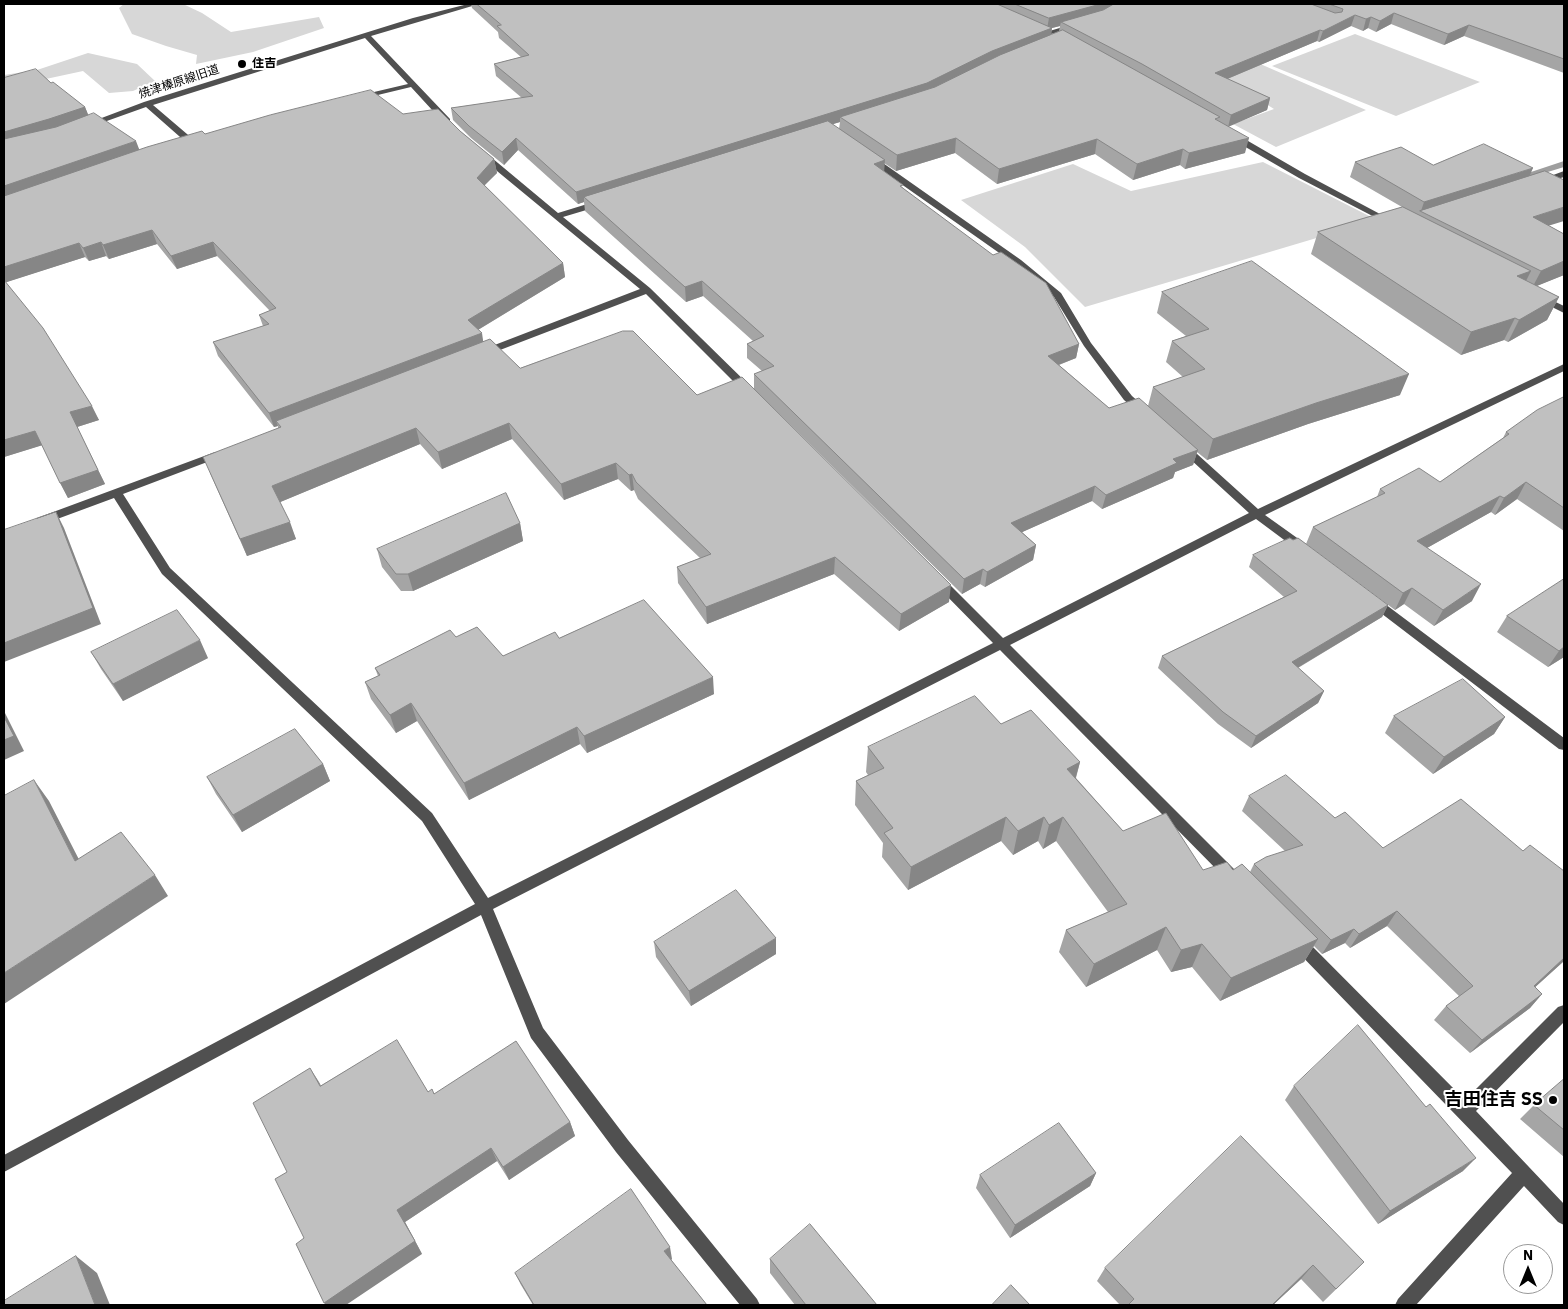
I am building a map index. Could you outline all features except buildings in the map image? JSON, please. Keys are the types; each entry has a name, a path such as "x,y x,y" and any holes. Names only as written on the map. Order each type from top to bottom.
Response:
{"street":[{"name":"焼津榛原線旧道","path":"76,129 147,104 366,36 447,7 476,4"},
{"path":"1047,33 1081,24"},
{"path":"1039,29 1061,39"},
{"path":"366,36 455,129"},
{"path":"354,100 412,85"},
{"path":"147,104 191,142"},
{"path":"1227,132 1302,176 1401,227"},
{"path":"182,145 201,139"},
{"path":"475,147 556,216 648,290 759,401"},
{"path":"862,153 1018,262 1058,295 1088,344 1128,398 1150,417"},
{"path":"1528,186 1564,174"},
{"path":"556,216 612,199"},
{"path":"471,358 648,290"},
{"path":"1530,292 1564,310"},
{"path":"4,1164 485,906 1257,514 1564,367"},
{"path":"1171,436 1257,514 1312,555"},
{"path":"30,525 118,494 229,451"},
{"path":"118,494 166,571 427,817 485,906 537,1032 622,1146 751,1305"},
{"path":"933,575 1241,885"},
{"path":"1368,597 1564,745"},
{"path":"1290,934 1465,1111 1564,1216"},
{"path":"1465,1111 1564,1012"},
{"path":"1404,1305 1524,1173"}],"shaded area":[{"path":"124,4 183,4 202,13 231,32 319,17 324,28 253,52 196,64 197,55 132,34 119,8"},
{"path":"1355,34 1480,82 1396,116 1272,66"},
{"path":"88,53 137,64 155,81 133,91 109,93 83,71 4,88 4,75 37,70"},
{"path":"1258,63 1366,110 1276,147 1233,124 1274,109 1222,76"},
{"path":"1263,162 1377,220 1085,307 1025,247 961,200 1073,164 1131,191"}],"waterway":[{"path":"1512,180 1564,164"}],"place":[{"name":"住吉","path":"242,64"},
{"name":"吉田住吉 SS","path":"1553,1100"}]}
